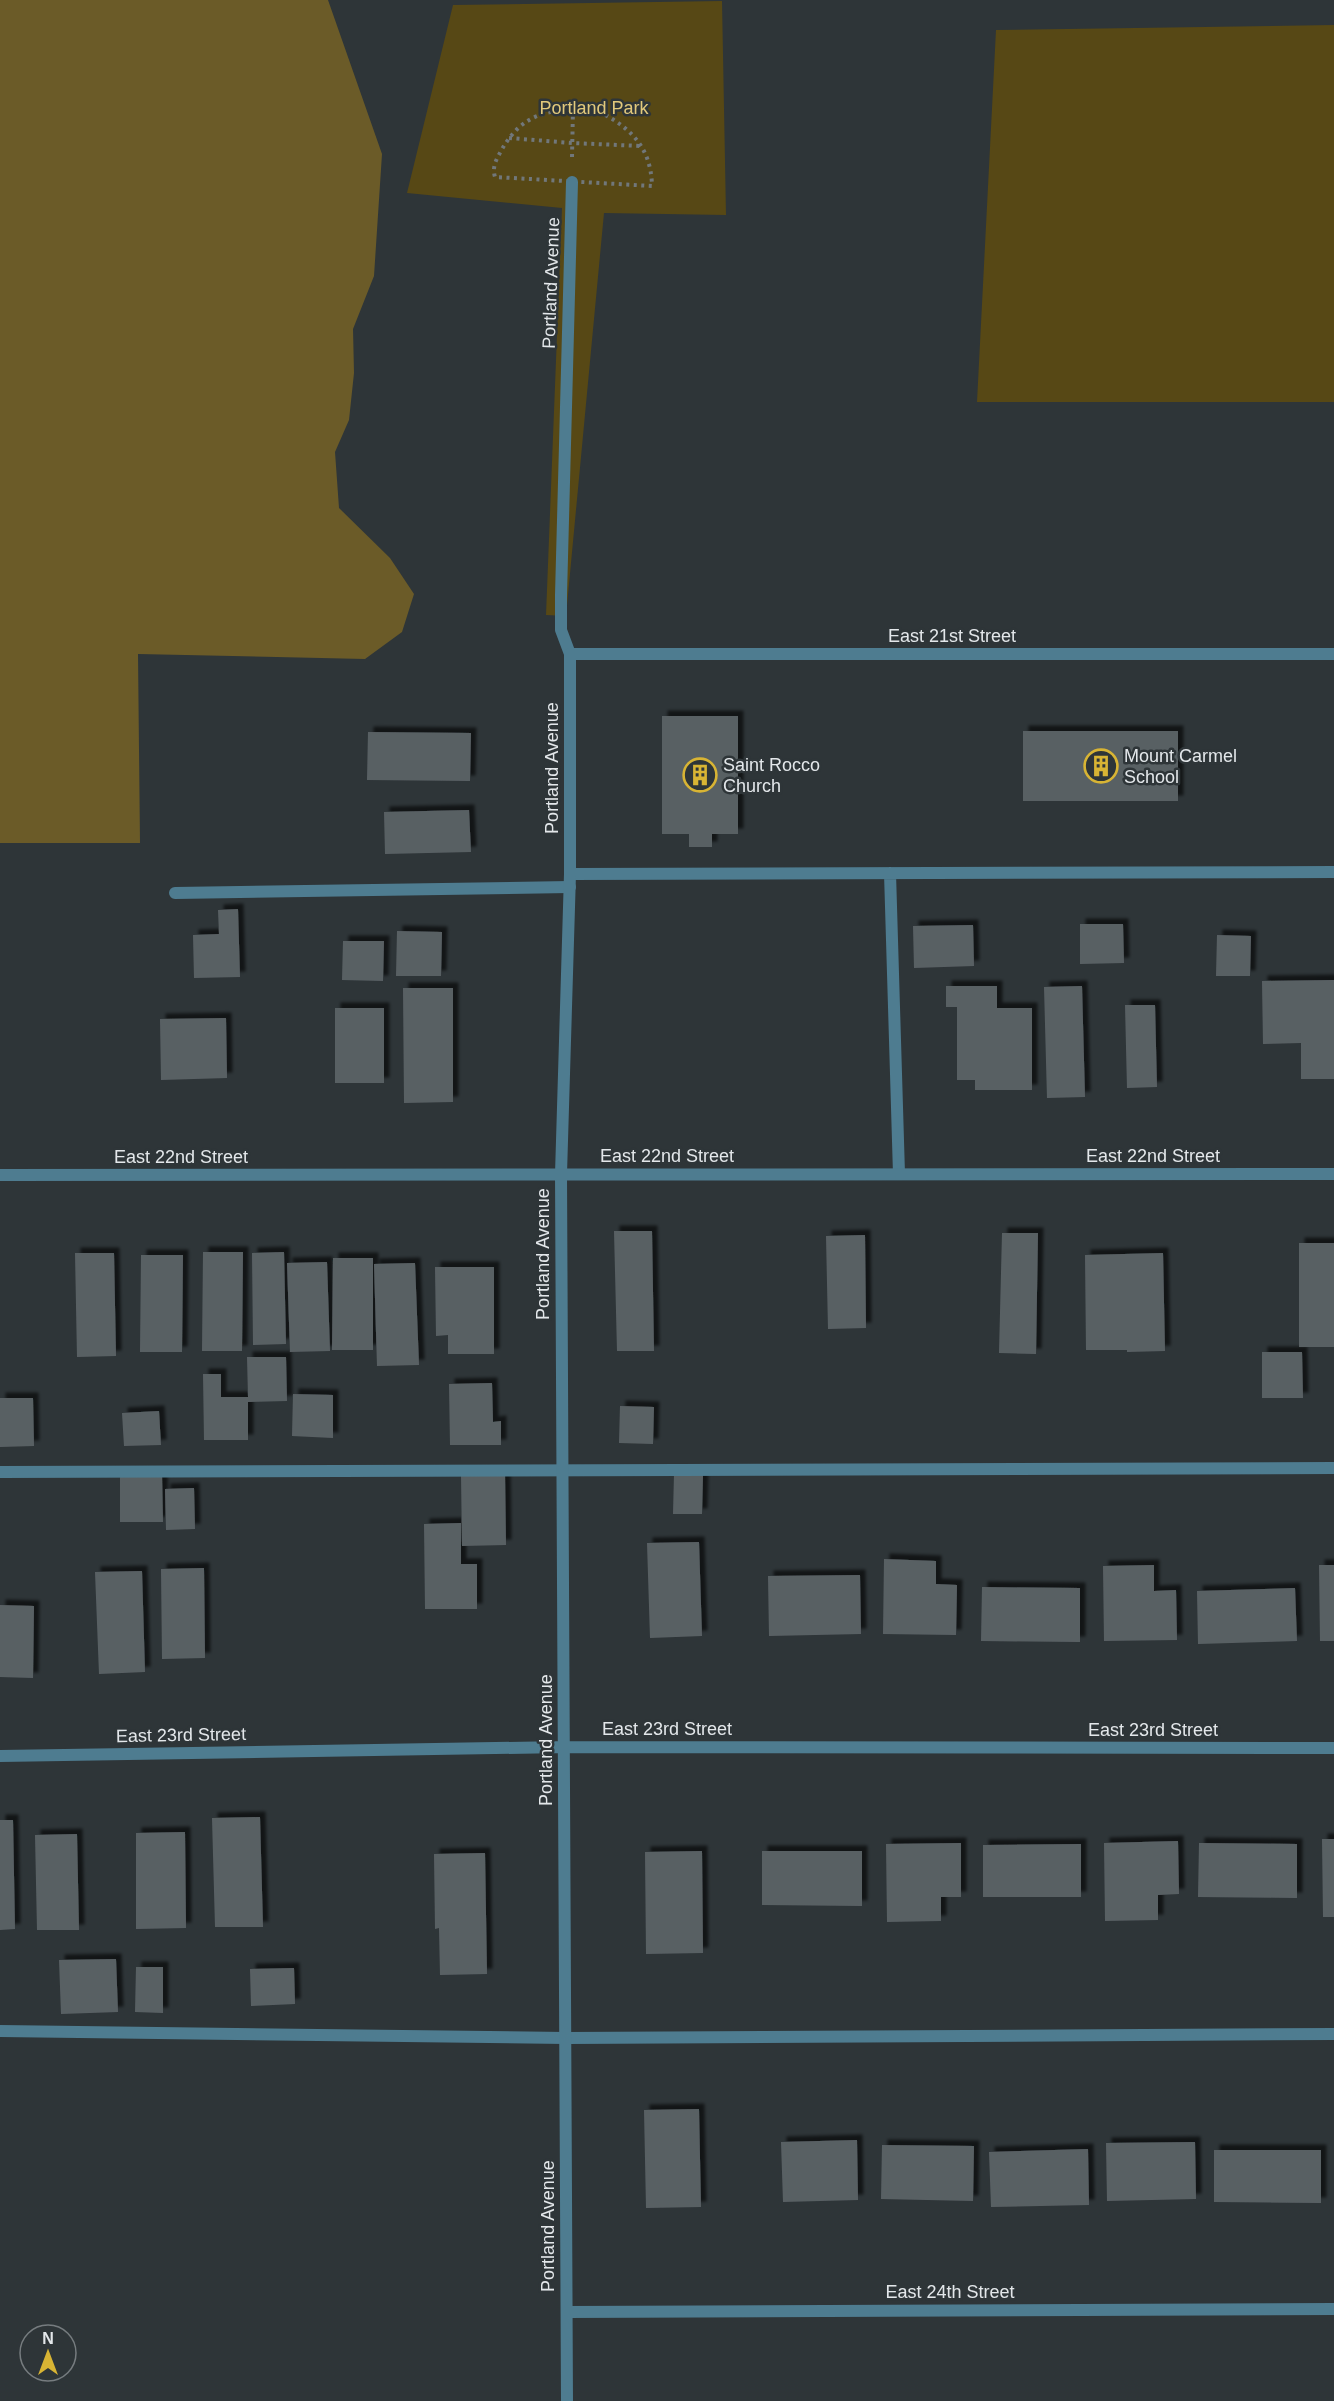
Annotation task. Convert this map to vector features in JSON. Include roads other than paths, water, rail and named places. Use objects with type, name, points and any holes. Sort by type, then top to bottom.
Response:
[{"type":"street","name":"Portland Avenue","points":[[567,2401],[561,1174],[570,887],[570,654],[561,630],[561,595],[572,177]]},
{"type":"street","name":"East 21st Street","points":[[570,654],[1334,654]]},
{"type":"street","points":[[570,874],[1334,872]]},
{"type":"street","points":[[890,873],[898,1174]]},
{"type":"street","points":[[175,893],[570,887]]},
{"type":"street","name":"East 22nd Street","points":[[0,1175],[1334,1174]]},
{"type":"street","points":[[0,1472],[1334,1468]]},
{"type":"street","name":"East 23rd Street","points":[[0,1756],[564,1747],[1334,1748]]},
{"type":"street","points":[[0,2031],[566,2038],[1334,2034]]},
{"type":"street","name":"East 24th Street","points":[[567,2312],[1334,2308]]},
{"type":"place","name":"Mount Carmel School","points":[[1101,766]]},
{"type":"place","name":"Saint Rocco Church","points":[[700,775]]},
{"type":"park label","name":"Portland Park","points":[[594,108]]}]
